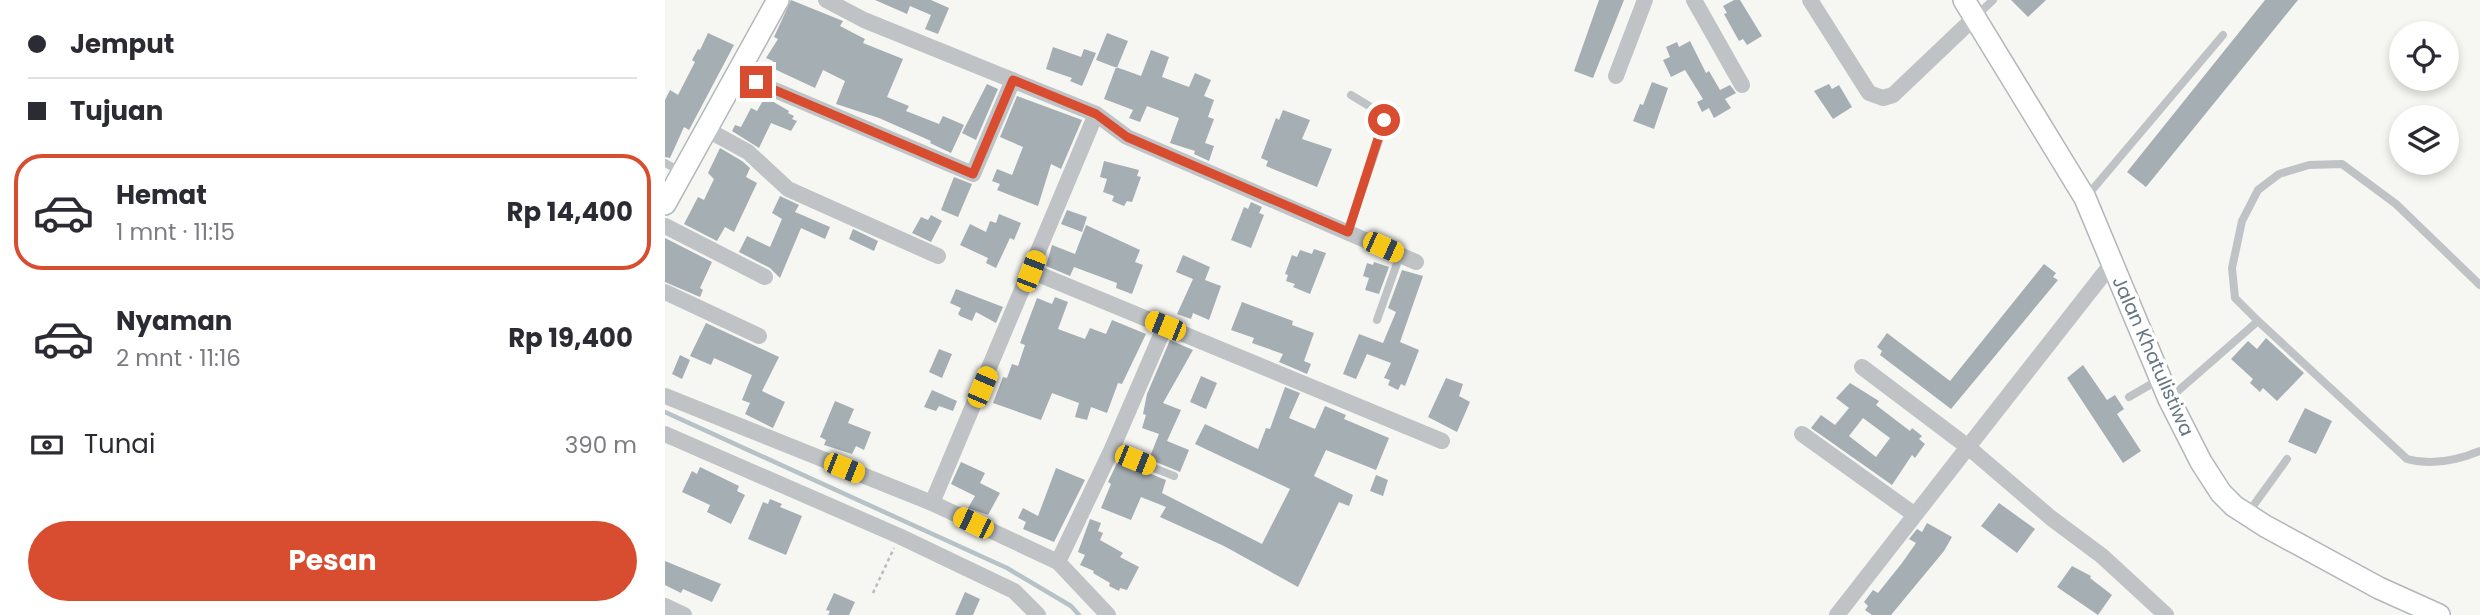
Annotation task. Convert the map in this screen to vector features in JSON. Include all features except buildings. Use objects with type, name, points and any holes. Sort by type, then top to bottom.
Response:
[{"type":"street","points":[[665,204],[673,168],[706,129],[778,0]]},
{"type":"street","points":[[826,0],[864,20],[1096,114],[1127,137],[1416,262]]},
{"type":"street","points":[[1616,76],[1645,0]]},
{"type":"street","points":[[1694,0],[1742,85]]},
{"type":"street","points":[[1810,0],[1868,93],[1883,98],[1893,95],[1969,8]]},
{"type":"street","name":"Jalan Khatulistiwa","points":[[1969,8],[2085,198],[2169,399],[2221,493],[2246,515],[2379,589],[2439,615]]},
{"type":"street","points":[[737,74],[973,174],[1013,80]]},
{"type":"street","points":[[932,503],[1096,114]]},
{"type":"street","points":[[706,129],[748,152],[787,189],[938,256]]},
{"type":"street","points":[[665,226],[765,277]]},
{"type":"street","points":[[1837,615],[2113,262]]},
{"type":"street","points":[[1031,271],[1442,440]]},
{"type":"street","points":[[665,292],[759,336]]},
{"type":"street","points":[[1058,562],[1111,451],[1165,326]]},
{"type":"street","points":[[1862,367],[1968,447],[2051,518],[2102,556],[2161,614]]},
{"type":"street","points":[[665,396],[932,503],[1058,562],[1108,615]]},
{"type":"street","points":[[665,434],[899,536],[1014,591],[1038,615]]},
{"type":"street","points":[[1802,434],[1915,515]]},
{"type":"street","points":[[665,606],[684,615]]},
{"type":"lane","points":[[1969,8],[1993,0]]},
{"type":"lane","points":[[2085,198],[2223,35]]},
{"type":"lane","points":[[1348,232],[1384,126],[1379,112],[1351,95]]},
{"type":"lane","points":[[2480,285],[2396,204],[2342,164],[2309,165],[2279,174],[2258,190],[2242,221],[2232,268],[2235,298],[2406,459],[2425,464],[2465,458],[2480,451]]},
{"type":"lane","points":[[1377,320],[1400,255]]},
{"type":"lane","points":[[2169,399],[2258,321]]},
{"type":"lane","points":[[2129,397],[2161,378]]},
{"type":"lane","points":[[1111,451],[1174,476]]},
{"type":"lane","points":[[2246,515],[2287,459]]},
{"type":"path","points":[[873,593],[899,536]]},
{"type":"waterway","points":[[665,412],[1007,568],[1071,606],[1079,615]]},
{"type":"route","points":[[756,82],[973,174],[1013,80],[1096,114],[1127,137],[1348,232],[1384,120]]}]
